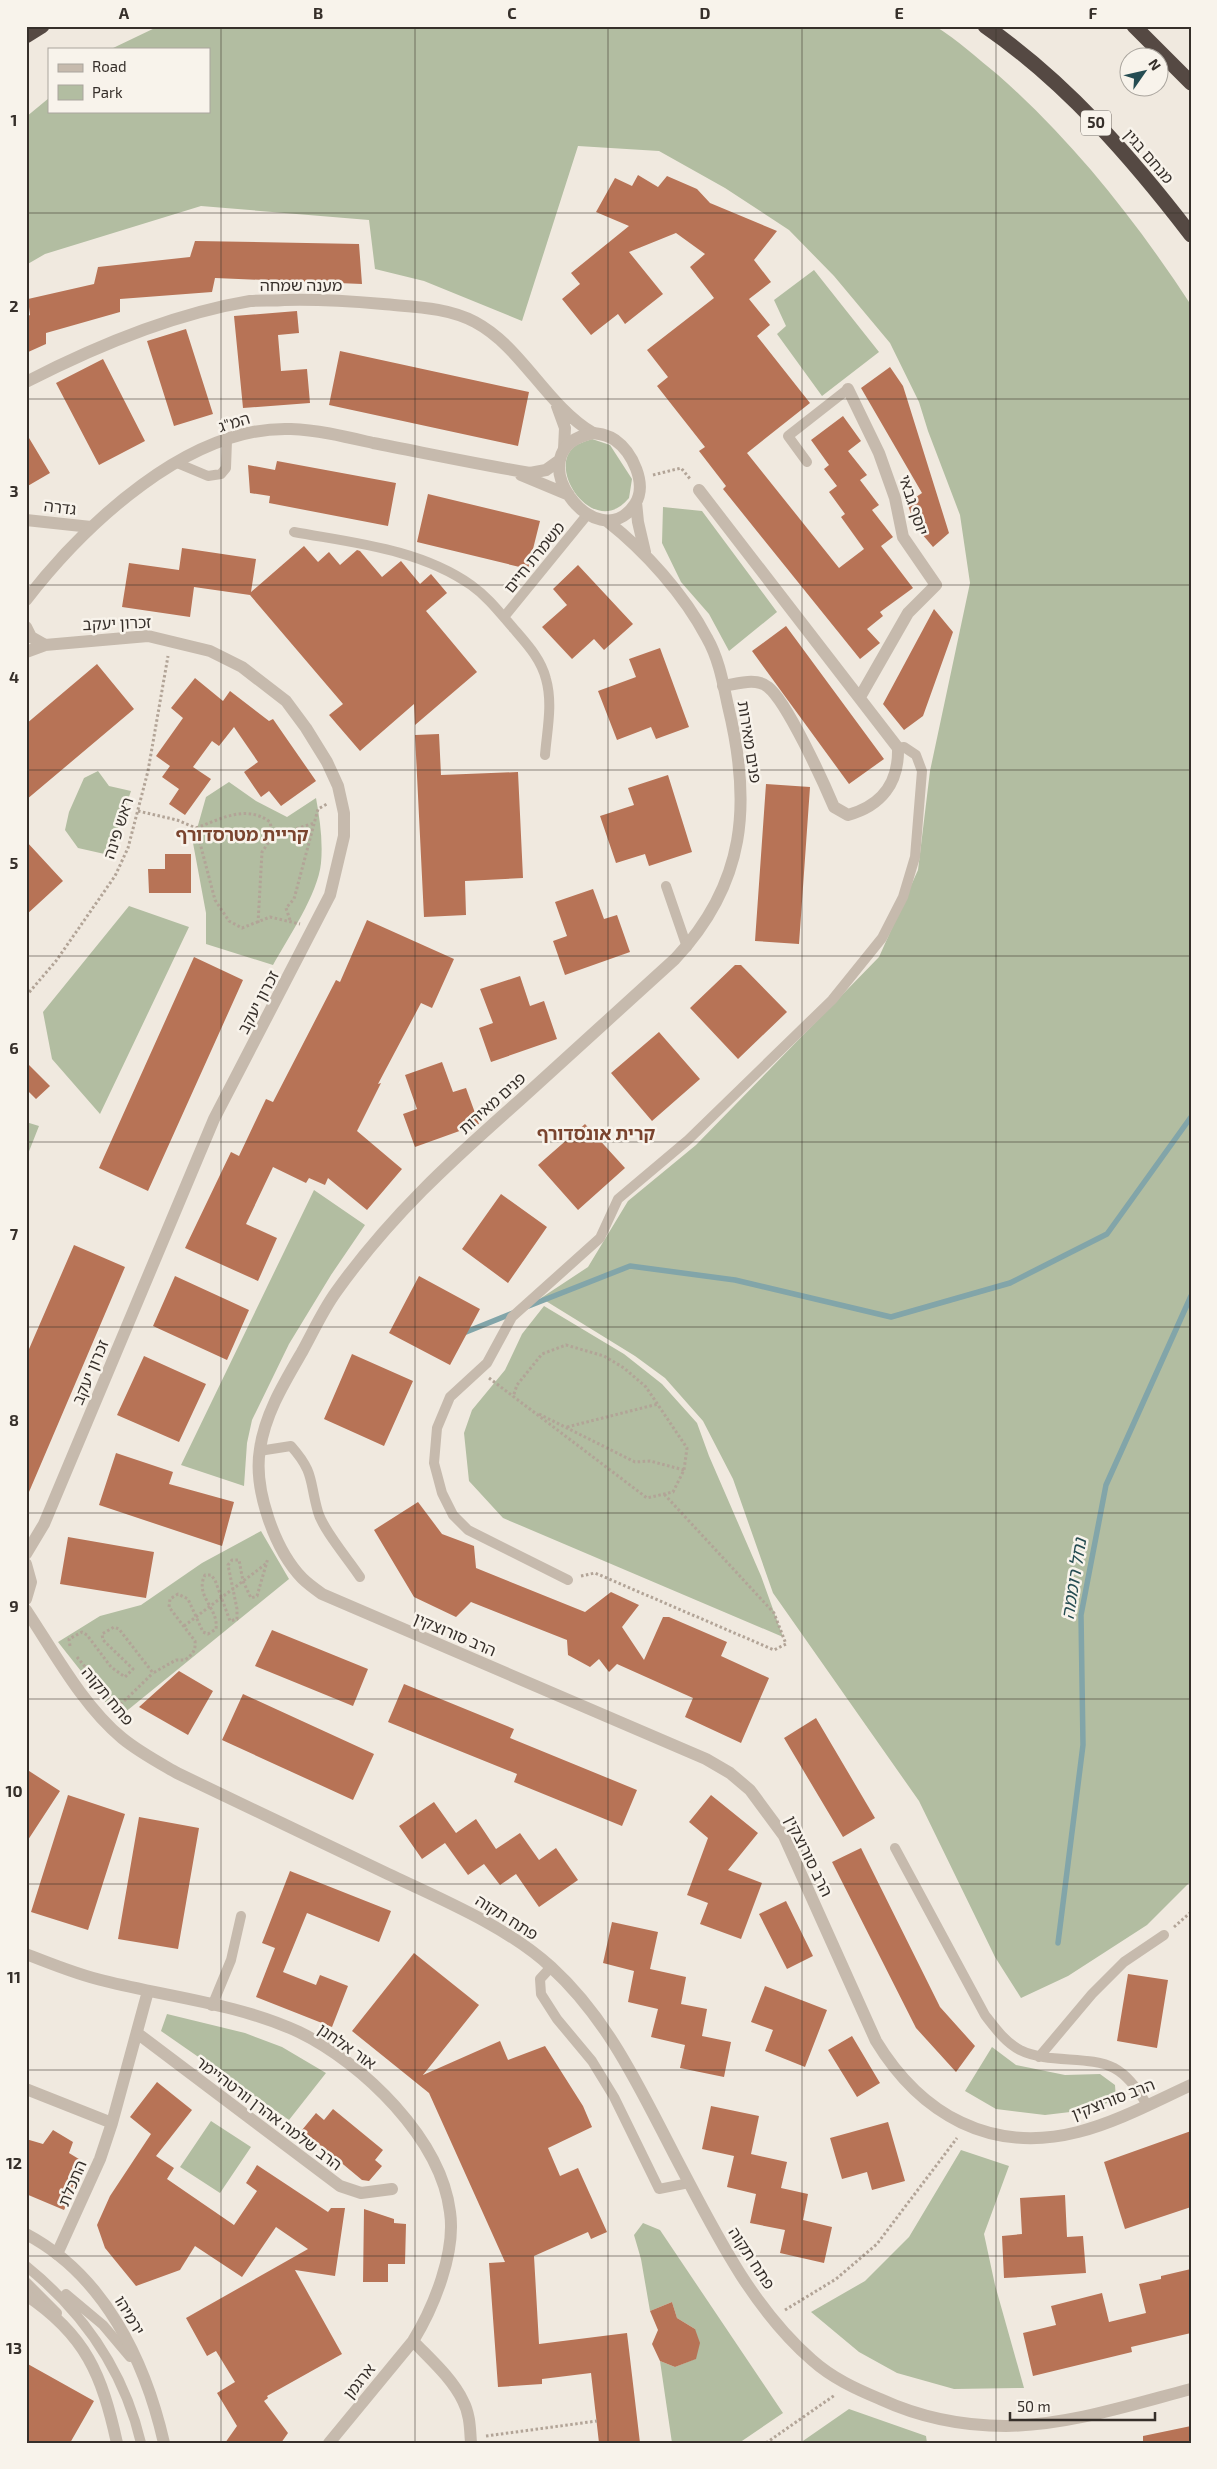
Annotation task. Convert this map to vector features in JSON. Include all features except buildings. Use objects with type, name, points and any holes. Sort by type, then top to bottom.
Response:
[{"type":"highway","points":[[26,36],[42,26]]},
{"type":"highway","name":"מנחם בגין","points":[[985,26],[1035,64],[1095,122],[1149,181],[1191,235]]},
{"type":"highway","points":[[1134,26],[1191,83]]},
{"type":"street","name":"מענה שמחה","points":[[26,382],[62,364],[181,317],[252,301],[331,299],[429,308],[454,314],[474,322],[489,331],[504,345],[571,418],[593,433]]},
{"type":"street","name":"יוסף גבאי","points":[[848,389],[879,453],[895,498],[903,536],[936,585],[908,614],[860,697]]},
{"type":"street","name":"מענה שמחה","points":[[556,402],[565,428],[562,455]]},
{"type":"street","name":"המ\"ג","points":[[26,600],[46,575],[91,527],[141,484],[177,463],[227,440],[263,430],[291,429],[329,434],[530,473],[552,467],[562,455]]},
{"type":"street","points":[[593,433],[605,435],[616,441],[635,467],[640,478],[640,491],[636,502],[629,512],[619,518],[607,521],[587,515],[569,495],[560,479],[562,455],[570,442],[581,436],[593,433]]},
{"type":"street","name":"המ\"ג","points":[[507,469],[569,495]]},
{"type":"street","points":[[699,490],[898,748]]},
{"type":"street","name":"פנים מאירות","points":[[636,502],[641,540],[647,556]]},
{"type":"street","name":"גדרה","points":[[26,520],[91,527]]},
{"type":"street","name":"פנים מאירות","points":[[283,1550],[264,1505],[259,1474],[259,1451],[265,1426],[278,1394],[335,1294],[370,1246],[431,1180],[696,936],[712,912],[739,842],[742,794],[736,740],[717,660],[707,638],[647,556],[607,521]]},
{"type":"street","points":[[26,627],[31,637],[39,643],[46,645]]},
{"type":"street","name":"זכרון יעקב","points":[[26,652],[46,645],[148,636],[172,640],[210,651],[242,667],[286,701],[327,762],[338,786],[344,813],[342,846],[330,895],[214,1119],[44,1524],[26,1554]]},
{"type":"street","name":"פנים מאירות","points":[[723,686],[755,681],[768,687],[785,710],[834,807],[848,816],[861,812],[891,786],[898,765],[898,748]]},
{"type":"street","name":"הרב סורוצקין","points":[[283,1550],[302,1578],[322,1594],[341,1604],[706,1759],[730,1774],[750,1790],[784,1836],[876,2040],[889,2062],[907,2084],[931,2105],[966,2126],[1001,2136],[1038,2139],[1085,2130],[1191,2085]]},
{"type":"street","points":[[26,1564],[31,1582],[26,1599]]},
{"type":"street","name":"פתח תקוה","points":[[26,1610],[72,1680],[106,1722],[121,1738],[148,1757],[177,1773],[462,1909],[525,1947],[551,1966],[605,2028],[628,2066],[731,2260],[772,2318],[814,2362],[849,2386],[901,2409],[944,2420],[1008,2426],[1099,2414],[1191,2389]]},
{"type":"street","name":"אור אלחנן","points":[[26,1954],[103,1981],[245,2013],[298,2032],[329,2049],[361,2073],[392,2102],[421,2142],[446,2189],[451,2214],[445,2268],[434,2300],[413,2341]]},
{"type":"street","name":"התכלת","points":[[57,2254],[83,2200],[112,2123],[148,1991]]},
{"type":"street","name":"הרב שלמה אהרן וורטהיימר","points":[[137,2033],[340,2186],[361,2193],[392,2189]]},
{"type":"street","points":[[26,2089],[112,2123]]},
{"type":"street","name":"ירמיהו","points":[[26,2234],[57,2254],[85,2278],[102,2299],[122,2330],[141,2372],[164,2443]]},
{"type":"street","points":[[26,2295],[63,2324],[92,2362],[100,2381],[117,2443]]},
{"type":"street","points":[[413,2341],[451,2383],[463,2401],[470,2422],[471,2441]]},
{"type":"street","name":"ארגמן","points":[[330,2443],[413,2341]]},
{"type":"lane","points":[[807,462],[788,436],[848,389]]},
{"type":"lane","points":[[177,463],[208,476],[221,474],[226,468],[227,440]]},
{"type":"lane","name":"משמרת חיים","points":[[504,617],[587,515]]},
{"type":"lane","points":[[294,532],[388,548],[442,567],[471,585],[487,598],[535,654],[546,678],[550,702],[545,755]]},
{"type":"lane","points":[[568,1580],[468,1530],[453,1515],[442,1492],[434,1463],[437,1428],[450,1397],[487,1363],[512,1317],[600,1238],[618,1199],[688,1140],[832,1000],[882,938],[903,897],[916,848],[922,771],[916,755],[904,747],[898,748]]},
{"type":"lane","points":[[666,886],[687,946]]},
{"type":"lane","points":[[259,1451],[291,1446],[305,1461],[313,1484],[318,1512],[360,1577]]},
{"type":"lane","points":[[895,1848],[985,2015],[1004,2038],[1020,2050],[1039,2057],[1113,2067],[1127,2077],[1147,2105]]},
{"type":"lane","points":[[212,2006],[231,1960],[241,1916]]},
{"type":"lane","points":[[1039,2057],[1092,1994],[1124,1962],[1164,1935]]},
{"type":"lane","points":[[551,1966],[540,1978],[542,1994],[557,2019],[592,2061],[614,2097],[659,2189],[690,2183]]},
{"type":"lane","points":[[26,2266],[65,2293],[96,2319],[122,2345],[141,2372]]},
{"type":"lane","points":[[26,2266],[69,2304],[97,2341],[122,2385],[141,2443]]},
{"type":"lane","points":[[26,2282],[61,2317],[78,2342]]},
{"type":"lane","points":[[160,2426],[160,2443]]},
{"type":"path","points":[[640,478],[680,468],[699,490]]},
{"type":"path","name":"ראש פינה","points":[[26,996],[56,961],[115,876],[128,848],[148,771],[172,640]]},
{"type":"path","points":[[290,920],[286,908],[294,899],[318,809],[340,796]]},
{"type":"path","points":[[138,811],[177,820],[196,828],[241,813],[260,814],[270,822],[272,836],[262,852],[258,923]]},
{"type":"path","points":[[272,836],[314,823]]},
{"type":"path","points":[[196,828],[214,900],[228,921],[242,928],[270,917],[290,920],[314,928]]},
{"type":"path","points":[[479,1370],[647,1498],[672,1492],[684,1470],[687,1448],[658,1404],[646,1387],[624,1368],[604,1356],[566,1344],[542,1354],[517,1385],[514,1396]]},
{"type":"path","points":[[566,1428],[658,1404]]},
{"type":"path","points":[[531,1410],[635,1462],[650,1461],[684,1470]]},
{"type":"path","points":[[568,1580],[595,1572],[774,1650],[786,1644],[774,1613],[663,1494]]},
{"type":"path","points":[[106,1722],[118,1707],[153,1673],[165,1664],[176,1660],[185,1660],[192,1655],[196,1647],[195,1641],[169,1607],[170,1599],[178,1594],[188,1598],[198,1616],[203,1632],[208,1634],[216,1629],[217,1621],[202,1595],[200,1584],[204,1575],[211,1575],[215,1580],[220,1599],[230,1621],[236,1619],[234,1588],[228,1565],[232,1560],[239,1560],[243,1581],[251,1598],[257,1596],[268,1562],[267,1543],[273,1530]]},
{"type":"path","points":[[184,1626],[283,1550]]},
{"type":"path","points":[[118,1707],[79,1659],[68,1643],[68,1639],[82,1632],[87,1635],[111,1667],[125,1677],[133,1669],[103,1640],[102,1634],[114,1628],[120,1629],[153,1673]]},
{"type":"path","points":[[1164,1935],[1191,1912]]},
{"type":"path","points":[[772,2318],[836,2279],[877,2244],[966,2126]]},
{"type":"path","points":[[766,2443],[849,2386]]},
{"type":"path","points":[[471,2441],[597,2421]]},
{"type":"green space","points":[[159,26],[935,26],[960,43],[1026,100],[1078,155],[1126,213],[1191,305],[1191,1881],[1147,1925],[1068,1976],[1021,1998],[995,1957],[919,1801],[773,1593],[733,1479],[703,1421],[665,1378],[635,1356],[541,1298],[588,1267],[628,1201],[696,1145],[879,957],[918,870],[930,771],[970,583],[960,515],[919,402],[890,343],[834,276],[789,230],[725,188],[659,151],[578,146],[522,321],[424,281],[375,269],[369,220],[201,206],[45,254],[26,265],[26,117],[48,99],[48,112],[210,112],[210,48],[113,48]]},
{"type":"green space","points":[[814,270],[879,352],[822,396],[777,334],[786,326],[774,300]]},
{"type":"green space","points":[[592,439],[610,445],[632,479],[629,498],[616,509],[602,511],[589,506],[578,497],[570,484],[566,471],[567,458],[574,447]]},
{"type":"green space","points":[[663,507],[702,511],[777,612],[729,651],[709,614],[681,582],[662,543]]},
{"type":"green space","points":[[98,771],[109,786],[131,791],[109,855],[78,848],[65,830],[69,812],[84,778]]},
{"type":"green space","points":[[229,782],[256,801],[287,817],[316,798],[322,855],[319,875],[302,916],[273,965],[206,944],[206,913],[193,843],[206,797]]},
{"type":"green space","points":[[129,906],[189,927],[100,1114],[52,1059],[43,1012]]},
{"type":"green space","points":[[26,1122],[39,1126],[26,1159]]},
{"type":"green space","points":[[314,1190],[365,1225],[331,1275],[289,1344],[252,1420],[247,1443],[244,1486],[181,1465]]},
{"type":"green space","points":[[544,1306],[624,1354],[662,1384],[697,1423],[709,1456],[761,1576],[783,1637],[503,1518],[469,1481],[464,1433],[472,1410],[505,1370],[522,1334]]},
{"type":"green space","points":[[261,1531],[289,1579],[118,1718],[58,1642],[100,1616],[141,1605],[202,1563]]},
{"type":"green space","points":[[167,2014],[245,2033],[282,2047],[326,2073],[289,2120],[161,2031]]},
{"type":"green space","points":[[992,2047],[1016,2065],[1065,2075],[1100,2074],[1115,2085],[1116,2100],[1087,2110],[1045,2115],[996,2109],[965,2091]]},
{"type":"green space","points":[[211,2121],[251,2147],[220,2193],[180,2167]]},
{"type":"green space","points":[[961,2150],[1009,2166],[984,2234],[995,2285],[1024,2388],[954,2389],[897,2373],[859,2352],[811,2312],[865,2281],[909,2237]]},
{"type":"green space","points":[[643,2223],[660,2230],[783,2413],[739,2443],[672,2443],[660,2361],[675,2367],[695,2359],[695,2329],[677,2318],[672,2302],[650,2311],[641,2259],[634,2235]]},
{"type":"green space","points":[[849,2409],[926,2436],[927,2443],[800,2443]]},
{"type":"waterway","points":[[526,1307],[630,1266],[735,1280],[891,1317],[1010,1283],[1107,1234],[1191,1117]]},
{"type":"waterway","name":"נחל רוממה","points":[[1058,1943],[1083,1745],[1081,1615],[1106,1485],[1191,1296]]},
{"type":"waterway","points":[[461,1334],[513,1313]]},
{"type":"district","name":"קריית מטרסדורף","points":[[242,835]]},
{"type":"district","name":"קרית אונסדורף","points":[[596,1134]]}]
